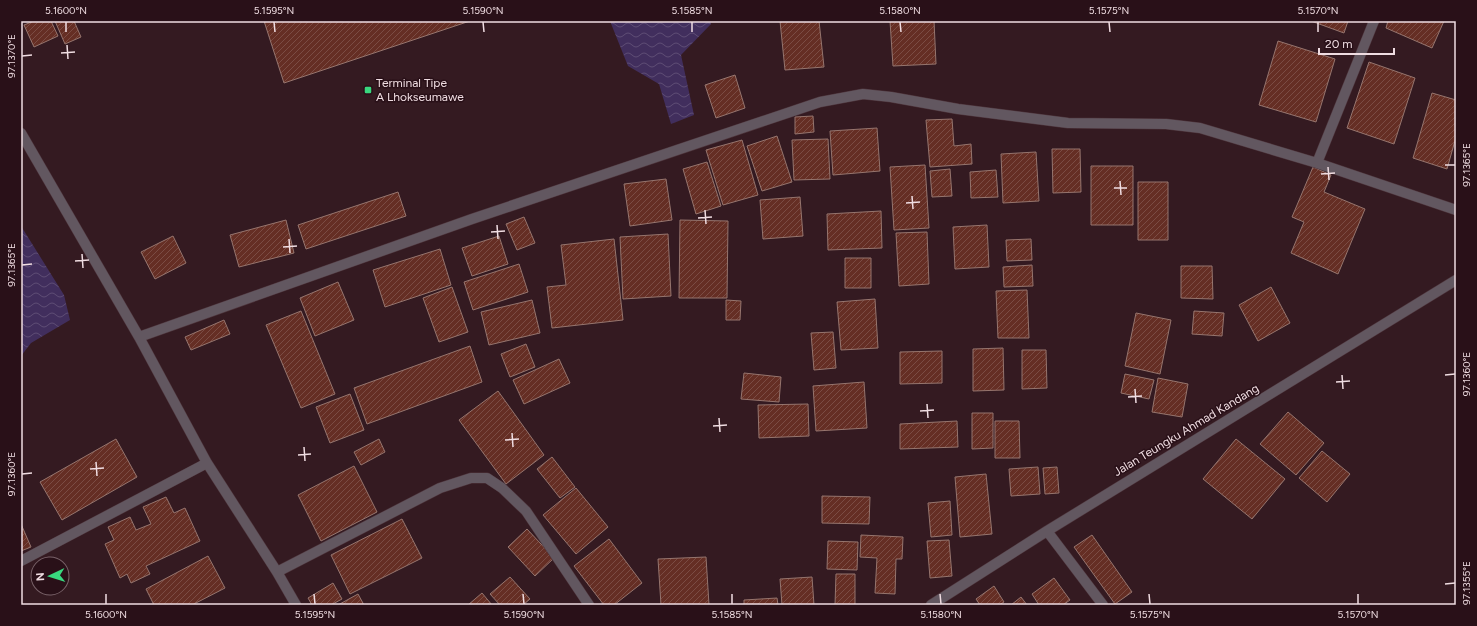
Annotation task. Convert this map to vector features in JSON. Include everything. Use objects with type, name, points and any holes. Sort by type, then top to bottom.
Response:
[{"type":"street","points":[[1317,163],[1374,21]]},
{"type":"street","points":[[139,337],[487,214],[820,102],[863,94],[891,97],[958,109],[1068,123],[1166,124],[1200,128],[1317,163],[1456,210]]},
{"type":"street","points":[[21,133],[139,337],[207,463],[277,572],[296,605]]},
{"type":"street","name":"Jalan Teungku Ahmad Kandang","points":[[931,605],[1047,531],[1456,280]]},
{"type":"street","points":[[21,561],[207,463]]},
{"type":"street","points":[[277,572],[440,488],[471,478],[487,478],[502,488],[526,511],[589,605]]},
{"type":"street","points":[[1047,531],[1103,605]]},
{"type":"water","points":[[610,21],[710,21],[711,24],[681,55],[694,115],[671,124],[659,84],[628,66]]},
{"type":"water","points":[[21,226],[64,295],[70,320],[31,343],[21,356]]},
{"type":"building","points":[[34,21],[51,21],[58,36],[34,47],[24,25]]},
{"type":"building","points":[[55,21],[74,21],[81,37],[65,44]]},
{"type":"building","points":[[264,21],[470,21],[284,83]]},
{"type":"building","points":[[780,21],[819,21],[824,67],[785,70]]},
{"type":"building","points":[[890,21],[934,21],[936,64],[893,66]]},
{"type":"building","points":[[1311,21],[1348,21],[1344,33]]},
{"type":"building","points":[[1388,21],[1444,21],[1432,48],[1386,28]]},
{"type":"building","points":[[1278,41],[1335,59],[1316,122],[1259,105]]},
{"type":"building","points":[[1369,62],[1415,78],[1394,144],[1347,128]]},
{"type":"building","points":[[735,75],[745,108],[716,118],[705,85]]},
{"type":"building","points":[[1432,93],[1456,100],[1456,137],[1447,169],[1413,158]]},
{"type":"building","points":[[813,116],[814,132],[795,134],[795,117]]},
{"type":"building","points":[[952,119],[954,146],[971,144],[972,164],[930,167],[926,120]]},
{"type":"building","points":[[877,128],[880,171],[833,175],[830,131]]},
{"type":"building","points":[[777,136],[792,182],[762,191],[747,146]]},
{"type":"building","points":[[828,139],[830,179],[794,180],[792,140]]},
{"type":"building","points":[[742,140],[758,195],[723,205],[706,150]]},
{"type":"building","points":[[1052,149],[1080,149],[1081,192],[1053,193]]},
{"type":"building","points":[[1036,152],[1039,201],[1003,203],[1001,154]]},
{"type":"building","points":[[707,162],[721,206],[696,214],[683,169]]},
{"type":"building","points":[[925,165],[929,228],[894,230],[890,167]]},
{"type":"building","points":[[1091,166],[1133,166],[1133,225],[1091,225]]},
{"type":"building","points":[[1313,167],[1331,175],[1324,192],[1365,209],[1338,274],[1291,253],[1304,222],[1292,217]]},
{"type":"building","points":[[950,169],[952,196],[932,197],[930,171]]},
{"type":"building","points":[[996,170],[998,197],[971,198],[970,172]]},
{"type":"building","points":[[666,179],[672,220],[630,226],[624,184]]},
{"type":"building","points":[[1138,182],[1168,182],[1168,240],[1138,240]]},
{"type":"building","points":[[398,192],[406,216],[306,249],[298,225]]},
{"type":"building","points":[[800,197],[803,236],[763,239],[760,200]]},
{"type":"building","points":[[881,211],[882,248],[828,250],[827,214]]},
{"type":"building","points":[[524,217],[535,243],[517,250],[506,224]]},
{"type":"building","points":[[286,220],[294,253],[239,267],[230,235]]},
{"type":"building","points":[[680,220],[728,221],[727,298],[679,298]]},
{"type":"building","points":[[987,225],[989,267],[955,269],[953,227]]},
{"type":"building","points":[[927,232],[929,284],[899,286],[896,233]]},
{"type":"building","points":[[668,234],[671,296],[623,299],[620,237]]},
{"type":"building","points":[[173,236],[186,263],[155,279],[141,252]]},
{"type":"building","points":[[499,236],[508,264],[472,276],[462,248]]},
{"type":"building","points":[[614,239],[623,320],[552,328],[547,287],[566,285],[561,245]]},
{"type":"building","points":[[1031,239],[1032,260],[1007,261],[1006,240]]},
{"type":"building","points":[[440,249],[451,285],[385,307],[373,270]]},
{"type":"building","points":[[845,258],[871,258],[871,288],[845,288]]},
{"type":"building","points":[[519,264],[528,292],[473,310],[464,282]]},
{"type":"building","points":[[1032,265],[1033,286],[1004,287],[1003,267]]},
{"type":"building","points":[[1181,266],[1212,266],[1213,299],[1181,298]]},
{"type":"building","points":[[338,282],[354,320],[315,336],[300,298]]},
{"type":"building","points":[[452,287],[468,332],[439,342],[423,298]]},
{"type":"building","points":[[1271,287],[1290,323],[1258,341],[1239,305]]},
{"type":"building","points":[[1027,290],[1029,338],[998,338],[996,291]]},
{"type":"building","points":[[875,299],[878,348],[841,350],[837,302]]},
{"type":"building","points":[[532,300],[540,333],[489,345],[481,312]]},
{"type":"building","points":[[726,300],[741,301],[740,320],[726,320]]},
{"type":"building","points":[[301,311],[335,394],[301,408],[266,325]]},
{"type":"building","points":[[1194,311],[1224,313],[1222,336],[1192,334]]},
{"type":"building","points":[[1136,313],[1171,320],[1160,374],[1125,366]]},
{"type":"building","points":[[224,320],[230,334],[191,350],[185,337]]},
{"type":"building","points":[[833,332],[836,368],[814,370],[811,333]]},
{"type":"building","points":[[526,344],[535,367],[510,377],[501,354]]},
{"type":"building","points":[[470,346],[482,382],[367,424],[354,388]]},
{"type":"building","points":[[1003,348],[1004,390],[973,391],[973,349]]},
{"type":"building","points":[[1022,350],[1046,350],[1047,388],[1022,389]]},
{"type":"building","points":[[942,351],[942,383],[900,384],[900,352]]},
{"type":"building","points":[[559,359],[570,383],[524,404],[513,380]]},
{"type":"building","points":[[744,373],[781,377],[779,402],[741,399]]},
{"type":"building","points":[[1125,374],[1154,380],[1149,399],[1121,393]]},
{"type":"building","points":[[1158,378],[1188,384],[1182,417],[1152,412]]},
{"type":"building","points":[[864,382],[867,428],[816,431],[813,386]]},
{"type":"building","points":[[498,391],[544,455],[506,484],[459,420]]},
{"type":"building","points":[[350,394],[364,430],[330,443],[316,407]]},
{"type":"building","points":[[808,404],[809,436],[759,438],[758,405]]},
{"type":"building","points":[[1288,412],[1324,443],[1296,475],[1260,444]]},
{"type":"building","points":[[972,413],[993,413],[993,448],[972,449]]},
{"type":"building","points":[[957,421],[958,447],[900,449],[900,424]]},
{"type":"building","points":[[995,421],[1019,421],[1020,458],[995,458]]},
{"type":"building","points":[[116,439],[137,477],[62,520],[40,482]]},
{"type":"building","points":[[379,439],[385,452],[361,465],[354,452]]},
{"type":"building","points":[[1236,439],[1285,479],[1252,519],[1203,479]]},
{"type":"building","points":[[1322,451],[1350,474],[1327,502],[1299,478]]},
{"type":"building","points":[[552,457],[575,487],[560,498],[537,469]]},
{"type":"building","points":[[354,466],[377,512],[321,541],[298,495]]},
{"type":"building","points":[[1038,467],[1040,494],[1011,496],[1009,469]]},
{"type":"building","points":[[1057,467],[1059,493],[1045,494],[1043,468]]},
{"type":"building","points":[[986,474],[992,534],[960,537],[955,477]]},
{"type":"building","points":[[576,488],[608,527],[576,554],[543,515]]},
{"type":"building","points":[[822,496],[870,497],[869,524],[822,523]]},
{"type":"building","points":[[166,497],[174,513],[185,508],[200,541],[146,566],[150,574],[131,583],[127,574],[120,578],[105,544],[114,540],[108,527],[130,517],[136,530],[151,524],[143,507]]},
{"type":"building","points":[[950,501],[952,535],[931,537],[928,503]]},
{"type":"building","points":[[402,519],[422,558],[350,594],[331,555]]},
{"type":"building","points":[[21,524],[31,547],[21,551]]},
{"type":"building","points":[[527,529],[554,558],[535,576],[508,547]]},
{"type":"building","points":[[861,535],[903,537],[902,559],[896,559],[895,594],[875,593],[877,558],[860,557]]},
{"type":"building","points":[[1092,535],[1132,592],[1115,604],[1074,547]]},
{"type":"building","points":[[609,539],[642,583],[614,605],[604,605],[574,566]]},
{"type":"building","points":[[949,540],[952,576],[930,578],[927,541]]},
{"type":"building","points":[[828,541],[858,542],[857,570],[827,569]]},
{"type":"building","points":[[208,556],[225,588],[192,605],[154,605],[146,589]]},
{"type":"building","points":[[706,557],[709,605],[661,605],[658,559]]},
{"type":"building","points":[[836,574],[855,574],[855,605],[835,605]]},
{"type":"building","points":[[510,577],[530,599],[523,605],[500,605],[490,594]]},
{"type":"building","points":[[812,577],[814,605],[782,605],[780,579]]},
{"type":"building","points":[[1054,578],[1070,600],[1063,605],[1039,605],[1032,594]]},
{"type":"building","points":[[333,583],[342,599],[331,605],[312,605],[308,598]]},
{"type":"building","points":[[994,586],[1004,602],[999,605],[980,605],[976,599]]},
{"type":"building","points":[[482,593],[492,605],[468,605]]},
{"type":"building","points":[[358,594],[364,605],[338,605]]},
{"type":"building","points":[[1021,597],[1027,605],[1011,605]]},
{"type":"building","points":[[777,598],[778,605],[744,605],[744,600]]},
{"type":"place","name":"Terminal Tipe A Lhokseumawe","points":[[368,90]]}]
